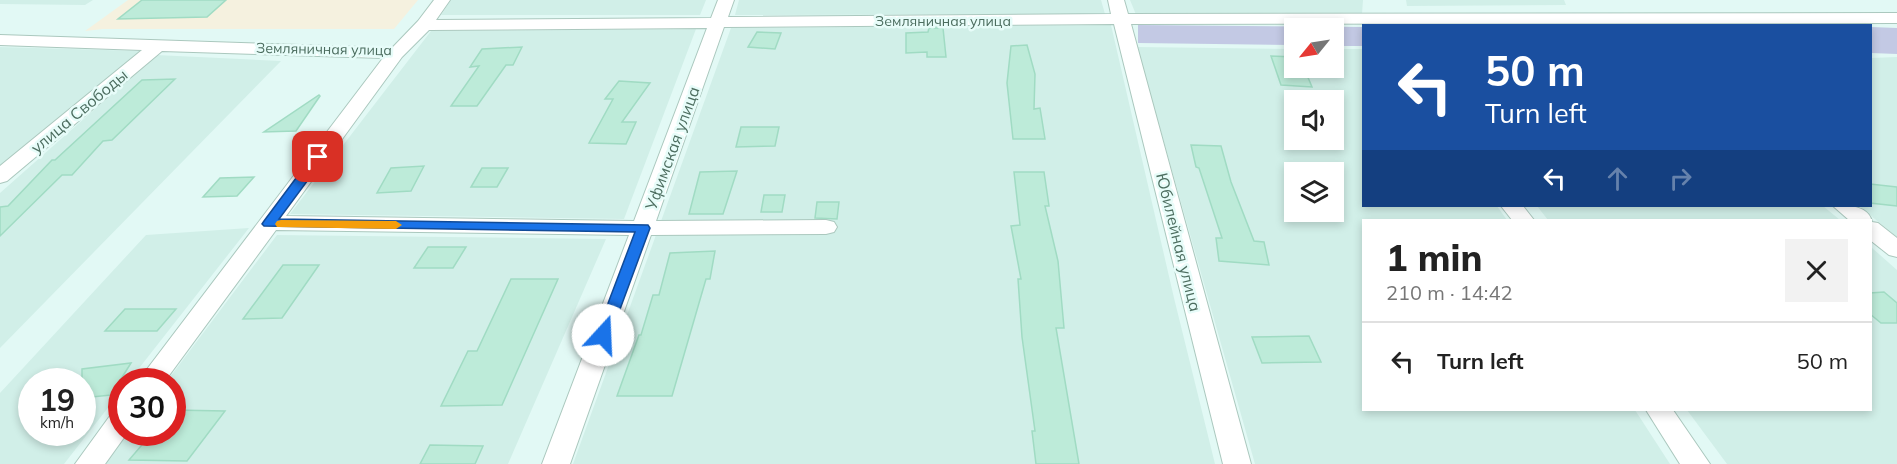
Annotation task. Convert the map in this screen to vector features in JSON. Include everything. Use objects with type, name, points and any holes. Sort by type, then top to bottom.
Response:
[{"type":"street","points":[[424,25],[442,0]]},
{"type":"street","name":"Уфимская улица","points":[[556,464],[726,0]]},
{"type":"street","points":[[1378,0],[1380,22]]},
{"type":"street","name":"Земляничная улица","points":[[0,40],[396,52],[424,25],[718,22],[1119,10],[1380,22],[1622,22],[1897,18]]},
{"type":"street","name":"Юбилейная улица","points":[[1119,10],[1237,464]]},
{"type":"street","name":"улица Свободы","points":[[0,177],[158,45]]},
{"type":"street","points":[[161,368],[396,52]]},
{"type":"street","points":[[1513,207],[1522,219]]},
{"type":"street","points":[[1845,207],[1861,219]]},
{"type":"street","points":[[269,224],[643,228],[826,227]]},
{"type":"street","points":[[1872,230],[1897,250]]},
{"type":"street","points":[[1660,411],[1696,464]]},
{"type":"street","points":[[89,464],[108,439]]},
{"type":"shaded area","points":[[0,0],[93,0],[85,5],[0,4]]},
{"type":"shaded area","points":[[128,0],[418,0],[394,29],[103,29],[85,31]]},
{"type":"shaded area","points":[[451,0],[706,0],[700,15],[441,15]]},
{"type":"shaded area","points":[[739,0],[1101,0],[1105,14],[735,15]]},
{"type":"shaded area","points":[[1130,0],[1363,0],[1362,14],[1137,17]]},
{"type":"shaded area","points":[[1406,0],[1564,0],[1566,5],[1407,6]]},
{"type":"shaded area","points":[[1111,25],[1215,464],[573,464],[731,28]]},
{"type":"shaded area","points":[[1138,25],[1284,26],[1284,45],[1138,43]]},
{"type":"shaded area","points":[[1344,27],[1362,27],[1362,46],[1344,46]]},
{"type":"shaded area","points":[[1872,27],[1897,28],[1897,54],[1872,53]]},
{"type":"shaded area","points":[[696,29],[624,219],[290,214],[431,31]]},
{"type":"shaded area","points":[[0,47],[140,51],[0,167]]},
{"type":"shaded area","points":[[1137,47],[1284,49],[1284,78],[1344,78],[1344,49],[1362,49],[1362,207],[1498,207],[1506,219],[1362,219],[1362,411],[1636,411],[1670,464],[1255,464]]},
{"type":"shaded area","points":[[156,55],[281,61],[0,348],[0,193]]},
{"type":"shaded area","points":[[1897,57],[1897,237],[1860,207],[1872,207],[1872,58]]},
{"type":"shaded area","points":[[1538,207],[1824,207],[1839,219],[1547,219]]},
{"type":"shaded area","points":[[249,228],[139,368],[108,368],[108,408],[96,423],[96,368],[23,368],[146,235]]},
{"type":"shaded area","points":[[277,235],[606,239],[508,464],[105,464],[118,446],[186,446],[186,368],[177,368]]},
{"type":"shaded area","points":[[1872,248],[1897,270],[1897,464],[1727,464],[1688,411],[1872,411]]},
{"type":"shaded area","points":[[18,374],[18,446],[78,446],[64,464],[0,464],[0,393]]},
{"type":"building","points":[[142,0],[226,0],[207,17],[118,19]]},
{"type":"building","points":[[929,28],[943,28],[946,57],[927,57],[927,52],[906,53],[906,33],[928,32]]},
{"type":"building","points":[[757,32],[781,33],[775,49],[748,47]]},
{"type":"building","points":[[1027,45],[1035,74],[1034,109],[1040,108],[1045,139],[1013,139],[1007,83],[1011,46]]},
{"type":"building","points":[[522,47],[513,65],[506,65],[477,106],[451,106],[479,66],[470,67],[482,49]]},
{"type":"building","points":[[1271,56],[1284,57],[1284,78],[1308,78],[1312,87],[1281,85]]},
{"type":"building","points":[[175,79],[112,140],[103,141],[72,175],[62,175],[0,236],[0,207],[8,206],[52,160],[55,160],[142,80]]},
{"type":"building","points":[[619,81],[650,83],[622,122],[636,122],[626,144],[589,143],[613,99],[605,99]]},
{"type":"building","points":[[319,95],[296,131],[264,132]]},
{"type":"building","points":[[741,127],[779,127],[775,146],[736,147]]},
{"type":"building","points":[[1191,145],[1221,146],[1231,182],[1254,241],[1264,242],[1269,265],[1219,261],[1216,238],[1222,238],[1199,168],[1196,167]]},
{"type":"building","points":[[424,166],[411,191],[377,193],[391,168]]},
{"type":"building","points":[[482,168],[508,168],[497,187],[471,187]]},
{"type":"building","points":[[737,171],[723,214],[689,214],[700,172]]},
{"type":"building","points":[[1014,172],[1044,172],[1049,206],[1045,206],[1058,261],[1064,328],[1056,328],[1079,464],[1036,464],[1032,431],[1035,431],[1022,337],[1018,279],[1021,279],[1011,226],[1020,225]]},
{"type":"building","points":[[254,177],[237,196],[203,197],[220,178]]},
{"type":"building","points":[[1872,184],[1897,187],[1897,206],[1872,203]]},
{"type":"building","points":[[764,195],[785,195],[782,212],[761,212]]},
{"type":"building","points":[[817,202],[839,202],[837,219],[815,218]]},
{"type":"building","points":[[428,247],[466,247],[453,268],[414,268]]},
{"type":"building","points":[[715,251],[710,279],[706,279],[672,396],[617,396],[639,335],[641,335],[653,295],[659,295],[670,253]]},
{"type":"building","points":[[283,265],[319,265],[282,318],[243,319]]},
{"type":"building","points":[[511,279],[558,279],[502,405],[441,406],[468,351],[477,351]]},
{"type":"building","points":[[1884,292],[1897,303],[1897,323],[1881,323],[1872,316],[1872,293]]},
{"type":"building","points":[[125,309],[176,309],[157,331],[105,331]]},
{"type":"building","points":[[1309,336],[1321,362],[1262,363],[1252,337]]},
{"type":"building","points":[[131,363],[128,368],[108,368],[108,395],[96,397],[96,368],[90,368]]},
{"type":"building","points":[[186,410],[225,411],[187,461],[129,460],[141,446],[186,446]]},
{"type":"building","points":[[430,445],[483,446],[475,464],[420,464]]},
{"type":"slow traffic","points":[[281,224],[396,225]]},
{"type":"route","points":[[318,157],[269,224],[643,228],[603,335]]}]
